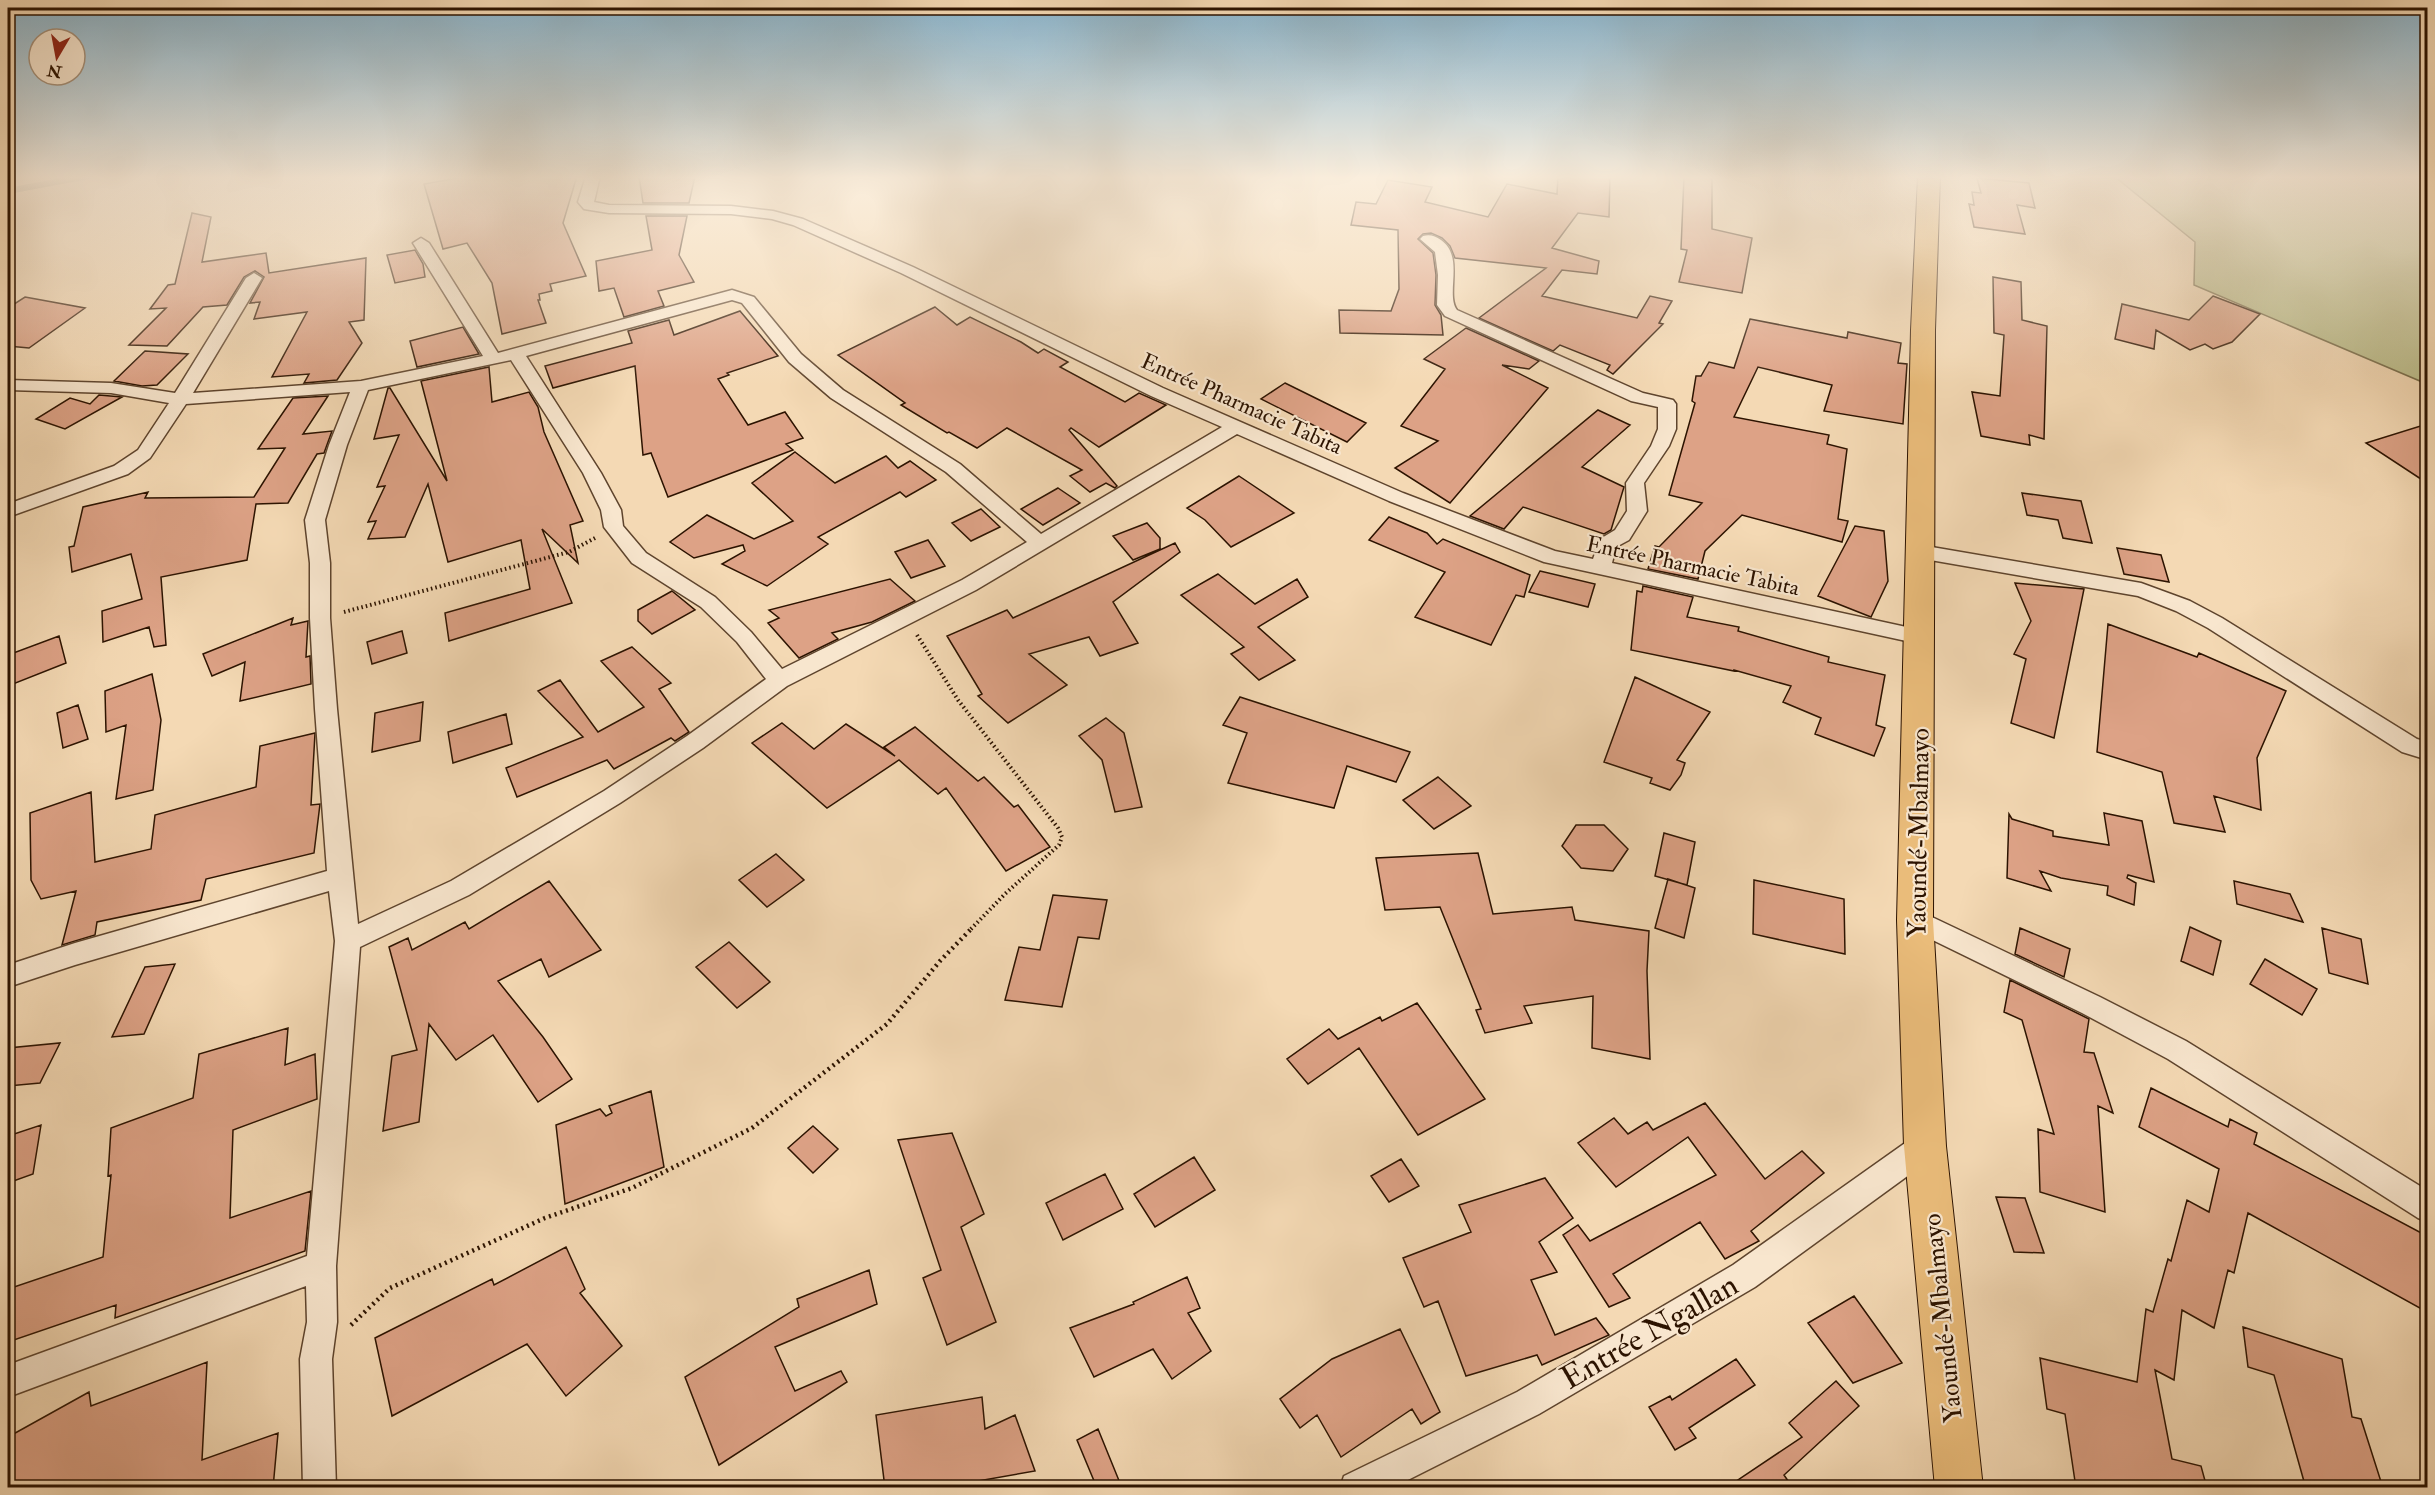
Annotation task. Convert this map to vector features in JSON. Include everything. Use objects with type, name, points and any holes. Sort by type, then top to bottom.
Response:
[{"type":"highway","name":"Yaoundé-Mbalmayo","points":[[1925,246],[1915,920],[1925,1146],[1959,1488]]},
{"type":"street","points":[[423,246],[493,358]]},
{"type":"street","name":"Entrée Pharmacie Tabita","points":[[851,246],[917,275],[1156,392],[1407,501],[1551,557],[1920,637]]},
{"type":"street","points":[[1439,246],[1443,254],[1447,285],[1446,304],[1451,313],[1637,396],[1667,404],[1667,429],[1660,446],[1635,483],[1637,511],[1622,536],[1607,544],[1601,569]]},
{"type":"street","points":[[8,511],[121,470],[144,454],[211,352],[254,278]]},
{"type":"street","points":[[8,385],[111,388],[179,399],[360,386],[516,354],[732,295],[741,296],[748,300],[795,358],[837,394],[953,468],[1041,544]]},
{"type":"street","points":[[516,354],[592,472],[611,510],[614,527],[639,558],[708,602],[744,637],[779,680]]},
{"type":"street","points":[[320,1488],[316,1359],[322,1322],[321,1266],[348,941],[340,878],[320,618],[320,563],[315,520],[338,445],[360,386]]},
{"type":"street","points":[[348,941],[460,888],[695,742],[779,680],[969,585],[1236,427]]},
{"type":"street","points":[[1920,552],[2141,590],[2183,606],[2215,623],[2410,746],[2427,751]]},
{"type":"street","points":[[8,976],[75,954],[340,878]]},
{"type":"street","points":[[1915,920],[2091,1005],[2177,1050],[2427,1208]]},
{"type":"street","name":"Entrée Ngallan","points":[[1356,1488],[1528,1403],[1744,1276],[1925,1146]]},
{"type":"street","points":[[8,1381],[321,1266]]},
{"type":"path","points":[[320,618],[569,552],[614,527]]},
{"type":"path","points":[[316,1359],[390,1288],[546,1218],[632,1188],[752,1128],[887,1024],[940,961],[1005,894],[1059,845],[1062,837],[1058,828],[958,700],[906,617]]},
{"type":"green space","points":[[2195,246],[2427,246],[2427,384],[2194,285]]},
{"type":"building","points":[[184,246],[205,246],[202,262],[266,253],[269,273],[366,258],[364,320],[349,322],[362,343],[337,380],[304,383],[309,374],[272,377],[307,312],[254,319],[260,302],[250,303],[264,277],[255,271],[244,277],[227,305],[203,307],[167,346],[129,345],[166,308],[150,309],[168,285],[175,284]]},
{"type":"building","points":[[469,246],[573,246],[586,276],[550,284],[552,291],[539,294],[540,300],[538,300],[546,323],[502,334],[492,283]]},
{"type":"building","points":[[651,246],[681,246],[679,255],[694,282],[658,291],[664,306],[624,317],[614,288],[599,291],[596,261],[652,250]]},
{"type":"building","points":[[1398,246],[1425,246],[1433,253],[1436,275],[1435,305],[1441,315],[1443,335],[1340,333],[1339,310],[1391,311],[1399,289]]},
{"type":"building","points":[[1450,246],[1554,246],[1552,248],[1599,261],[1597,274],[1562,270],[1542,296],[1637,318],[1650,296],[1672,301],[1659,323],[1663,324],[1613,374],[1607,370],[1610,365],[1560,345],[1553,351],[1479,318],[1546,268],[1455,258]]},
{"type":"building","points":[[1681,246],[1751,246],[1742,293],[1679,282],[1687,250],[1681,249]]},
{"type":"building","points":[[415,250],[423,264],[425,277],[395,283],[387,255]]},
{"type":"building","points":[[1993,277],[2021,282],[2022,320],[2047,326],[2044,439],[2029,435],[2030,445],[1981,436],[1972,392],[2000,396],[2004,335],[1994,333]]},
{"type":"building","points":[[2213,296],[2260,314],[2232,342],[2213,349],[2205,344],[2190,350],[2156,330],[2154,349],[2115,339],[2122,304],[2189,320]]},
{"type":"building","points":[[25,297],[85,308],[29,348],[8,346],[8,308]]},
{"type":"building","points":[[935,307],[957,325],[970,317],[1038,353],[1044,349],[1068,362],[1060,367],[1125,402],[1139,393],[1166,405],[1099,447],[1071,428],[1069,430],[1117,486],[1115,488],[1106,483],[1090,492],[1070,476],[1082,470],[1007,428],[977,448],[901,405],[905,403],[838,355]]},
{"type":"building","points":[[740,311],[778,356],[727,373],[729,375],[718,379],[748,425],[785,412],[803,438],[786,444],[793,450],[668,497],[651,453],[643,455],[635,366],[553,388],[545,366],[632,343],[628,331],[669,320],[674,335]]},
{"type":"building","points":[[1750,319],[1847,338],[1848,332],[1901,343],[1898,363],[1907,364],[1903,424],[1824,411],[1832,385],[1758,367],[1734,417],[1829,435],[1827,444],[1847,449],[1838,519],[1848,521],[1842,542],[1742,515],[1705,551],[1698,579],[1648,569],[1655,546],[1659,547],[1702,503],[1669,495],[1695,403],[1692,401],[1696,376],[1701,376],[1709,362],[1734,368]]},
{"type":"building","points":[[463,327],[479,354],[417,367],[410,341]]},
{"type":"building","points":[[1466,328],[1539,361],[1529,369],[1502,365],[1548,388],[1450,503],[1395,468],[1438,441],[1401,426],[1445,369],[1424,359]]},
{"type":"building","points":[[145,351],[188,354],[157,385],[142,386],[114,381]]},
{"type":"building","points":[[489,367],[492,402],[529,392],[538,407],[544,432],[583,521],[570,525],[578,563],[542,529],[572,603],[449,641],[445,613],[530,589],[521,540],[448,562],[428,484],[405,537],[368,539],[376,521],[368,522],[385,486],[377,487],[399,435],[374,439],[388,388],[390,388],[447,481],[421,381]]},
{"type":"building","points":[[1285,383],[1366,423],[1347,442],[1261,399]]},
{"type":"building","points":[[99,395],[122,397],[65,429],[36,419],[70,398],[90,404]]},
{"type":"building","points":[[328,396],[303,434],[332,431],[324,453],[317,454],[288,503],[256,504],[247,560],[161,577],[166,645],[154,647],[149,627],[103,642],[102,611],[142,599],[131,554],[72,572],[69,547],[74,546],[83,507],[148,492],[145,498],[254,497],[285,448],[258,449],[293,398]]},
{"type":"building","points":[[1598,410],[1630,425],[1582,467],[1624,487],[1611,530],[1604,534],[1523,507],[1504,529],[1470,516]]},
{"type":"building","points":[[2427,424],[2427,483],[2366,443]]},
{"type":"building","points":[[795,452],[835,483],[886,456],[898,468],[910,461],[936,480],[906,497],[900,492],[818,537],[828,544],[767,586],[722,564],[745,551],[743,545],[694,558],[670,542],[707,515],[754,539],[793,521],[752,483]]},
{"type":"building","points":[[1239,476],[1294,513],[1231,547],[1205,520],[1187,508]]},
{"type":"building","points":[[1058,488],[1080,503],[1043,525],[1021,509]]},
{"type":"building","points":[[2022,493],[2081,501],[2092,543],[2063,538],[2058,520],[2027,515]]},
{"type":"building","points":[[981,509],[1000,527],[971,541],[952,523]]},
{"type":"building","points":[[1389,517],[1427,533],[1437,544],[1443,539],[1530,575],[1524,597],[1516,595],[1491,645],[1415,617],[1445,572],[1369,540]]},
{"type":"building","points":[[1147,523],[1160,538],[1160,549],[1133,560],[1113,536]]},
{"type":"building","points":[[1855,526],[1884,531],[1888,581],[1871,617],[1818,596]]},
{"type":"building","points":[[928,540],[945,566],[911,578],[895,552]]},
{"type":"building","points":[[1175,543],[1180,552],[1113,602],[1138,643],[1100,656],[1089,637],[1029,654],[1067,685],[1008,723],[978,696],[982,694],[947,636],[1007,610],[1013,618]]},
{"type":"building","points":[[2117,548],[2161,555],[2169,582],[2124,574]]},
{"type":"building","points":[[1540,571],[1595,584],[1588,607],[1529,592]]},
{"type":"building","points":[[1218,574],[1255,604],[1297,579],[1308,597],[1258,627],[1295,660],[1259,680],[1231,654],[1244,647],[1181,595]]},
{"type":"building","points":[[890,579],[915,601],[872,622],[832,633],[838,639],[799,658],[768,623],[779,618],[769,610]]},
{"type":"building","points":[[2015,583],[2084,589],[2054,738],[2011,723],[2026,659],[2014,654],[2031,621]]},
{"type":"building","points":[[1643,586],[1693,597],[1687,617],[1739,627],[1738,631],[1829,657],[1828,662],[1885,675],[1876,725],[1885,728],[1874,756],[1815,734],[1821,718],[1783,702],[1791,686],[1734,670],[1631,650],[1637,591],[1642,592]]},
{"type":"building","points":[[672,591],[695,610],[652,634],[638,621],[638,610]]},
{"type":"building","points":[[293,618],[291,625],[308,621],[306,657],[310,656],[311,684],[240,701],[245,662],[212,676],[203,654]]},
{"type":"building","points":[[2108,624],[2197,657],[2199,653],[2286,691],[2257,758],[2261,810],[2214,796],[2225,832],[2174,823],[2162,772],[2097,752]]},
{"type":"building","points":[[402,631],[407,653],[372,664],[367,642]]},
{"type":"building","points":[[59,636],[66,663],[8,686],[8,655]]},
{"type":"building","points":[[632,647],[671,683],[659,689],[689,732],[675,741],[671,738],[614,769],[607,760],[517,797],[506,768],[583,737],[538,691],[560,680],[598,732],[644,707],[601,661]]},
{"type":"building","points":[[152,674],[161,720],[153,790],[116,799],[126,725],[106,732],[105,691]]},
{"type":"building","points":[[1635,677],[1710,712],[1677,760],[1685,763],[1681,775],[1670,790],[1650,783],[1652,778],[1604,762]]},
{"type":"building","points":[[1240,697],[1410,752],[1396,782],[1347,766],[1334,808],[1228,783],[1247,733],[1223,725]]},
{"type":"building","points":[[423,702],[420,741],[372,752],[375,713]]},
{"type":"building","points":[[78,705],[88,739],[63,748],[57,713]]},
{"type":"building","points":[[506,714],[512,744],[453,763],[448,732]]},
{"type":"building","points":[[1106,718],[1124,733],[1142,807],[1115,812],[1102,760],[1079,736]]},
{"type":"building","points":[[782,723],[814,749],[846,724],[895,756],[884,747],[915,727],[978,781],[984,777],[1014,807],[1018,805],[1050,847],[1006,871],[946,788],[938,794],[899,760],[827,808],[752,743]]},
{"type":"building","points":[[315,733],[311,805],[320,804],[314,853],[206,879],[201,900],[97,922],[95,935],[62,945],[76,891],[41,899],[31,880],[30,813],[91,792],[95,862],[151,849],[155,815],[256,787],[260,746]]},
{"type":"building","points":[[1438,777],[1471,806],[1434,829],[1403,800]]},
{"type":"building","points":[[2104,813],[2142,821],[2154,882],[2128,875],[2127,878],[2136,883],[2134,905],[2107,895],[2108,886],[2061,878],[2040,871],[2051,891],[2007,878],[2009,814],[2012,819],[2053,831],[2053,836],[2109,845]]},
{"type":"building","points":[[1576,825],[1604,825],[1628,849],[1613,871],[1581,868],[1562,846]]},
{"type":"building","points":[[1664,833],[1695,842],[1687,885],[1655,876]]},
{"type":"building","points":[[1478,853],[1493,914],[1572,907],[1575,920],[1649,931],[1647,971],[1650,1059],[1592,1048],[1593,996],[1524,1006],[1532,1023],[1485,1033],[1476,1010],[1481,1009],[1440,907],[1385,910],[1376,858]]},
{"type":"building","points":[[776,854],[804,880],[767,907],[739,880]]},
{"type":"building","points":[[1668,879],[1695,888],[1684,938],[1655,928]]},
{"type":"building","points":[[1754,880],[1844,899],[1845,954],[1753,934]]},
{"type":"building","points":[[549,881],[601,950],[549,977],[541,959],[498,981],[543,1037],[572,1079],[538,1102],[493,1035],[456,1060],[429,1024],[419,1122],[383,1131],[392,1056],[417,1050],[389,947],[408,938],[412,950],[465,922],[469,929]]},
{"type":"building","points":[[2234,881],[2290,894],[2303,922],[2237,904]]},
{"type":"building","points":[[1053,895],[1107,900],[1099,939],[1078,937],[1062,1007],[1005,1000],[1019,947],[1040,950]]},
{"type":"building","points":[[2190,927],[2221,941],[2213,975],[2181,961]]},
{"type":"building","points":[[2020,928],[2070,949],[2064,977],[2015,954]]},
{"type":"building","points":[[2322,928],[2361,939],[2368,984],[2329,973]]},
{"type":"building","points":[[729,942],[770,982],[737,1008],[696,967]]},
{"type":"building","points":[[2265,959],[2317,989],[2302,1015],[2250,984]]},
{"type":"building","points":[[175,964],[144,1034],[112,1037],[145,967]]},
{"type":"building","points":[[2010,980],[2089,1019],[2084,1052],[2094,1053],[2113,1113],[2098,1106],[2105,1212],[2040,1192],[2038,1129],[2054,1134],[2022,1020],[2004,1012]]},
{"type":"building","points":[[1417,1003],[1485,1099],[1418,1135],[1359,1048],[1308,1084],[1287,1059],[1329,1029],[1338,1039],[1380,1017],[1382,1021]]},
{"type":"building","points":[[288,1028],[285,1065],[315,1054],[317,1099],[233,1130],[230,1218],[311,1191],[305,1251],[115,1318],[116,1305],[8,1342],[8,1289],[103,1257],[111,1175],[108,1176],[111,1128],[193,1098],[199,1054]]},
{"type":"building","points":[[60,1043],[40,1083],[8,1086],[8,1048]]},
{"type":"building","points":[[2151,1088],[2228,1127],[2230,1119],[2257,1133],[2254,1144],[2427,1236],[2427,1312],[2248,1213],[2234,1273],[2228,1270],[2214,1328],[2182,1310],[2174,1380],[2155,1370],[2172,1459],[2201,1466],[2207,1488],[2076,1488],[2065,1414],[2047,1409],[2040,1358],[2137,1382],[2146,1309],[2153,1312],[2168,1259],[2171,1261],[2187,1200],[2209,1212],[2219,1169],[2139,1127]]},
{"type":"building","points":[[651,1091],[664,1167],[565,1204],[556,1125],[600,1109],[606,1116],[612,1113],[609,1106]]},
{"type":"building","points":[[1705,1103],[1765,1179],[1802,1151],[1824,1173],[1751,1231],[1759,1241],[1725,1259],[1700,1222],[1613,1274],[1630,1298],[1609,1307],[1563,1235],[1578,1225],[1590,1241],[1716,1175],[1688,1137],[1616,1187],[1578,1143],[1614,1118],[1628,1134],[1647,1122],[1653,1130]]},
{"type":"building","points":[[41,1125],[33,1174],[8,1183],[8,1136]]},
{"type":"building","points":[[813,1126],[838,1149],[813,1173],[788,1148]]},
{"type":"building","points":[[952,1133],[984,1214],[961,1227],[996,1322],[947,1345],[923,1278],[941,1270],[898,1140]]},
{"type":"building","points":[[1194,1157],[1215,1190],[1155,1227],[1134,1194]]},
{"type":"building","points":[[1401,1159],[1419,1186],[1389,1202],[1371,1176]]},
{"type":"building","points":[[1105,1174],[1123,1209],[1063,1240],[1046,1203]]},
{"type":"building","points":[[1545,1178],[1573,1218],[1539,1242],[1557,1272],[1531,1280],[1555,1335],[1596,1318],[1609,1335],[1542,1365],[1537,1355],[1466,1376],[1438,1301],[1424,1307],[1403,1258],[1471,1232],[1459,1205]]},
{"type":"building","points":[[1996,1197],[2025,1198],[2044,1253],[2014,1252]]},
{"type":"building","points":[[566,1247],[585,1289],[580,1293],[622,1346],[566,1396],[527,1344],[392,1416],[375,1338],[492,1279],[494,1285]]},
{"type":"building","points":[[869,1270],[877,1304],[775,1347],[795,1391],[841,1371],[847,1382],[719,1465],[685,1377],[799,1307],[797,1299]]},
{"type":"building","points":[[1187,1277],[1200,1308],[1188,1313],[1211,1351],[1172,1379],[1153,1349],[1094,1377],[1070,1328],[1134,1304],[1133,1302]]},
{"type":"building","points":[[1854,1296],[1902,1363],[1853,1383],[1808,1323]]},
{"type":"building","points":[[2243,1327],[2342,1359],[2352,1417],[2361,1419],[2383,1488],[2319,1488],[2305,1485],[2274,1375],[2248,1367]]},
{"type":"building","points":[[1400,1329],[1440,1412],[1421,1424],[1412,1409],[1341,1457],[1317,1415],[1300,1428],[1280,1399],[1332,1359]]},
{"type":"building","points":[[1736,1359],[1755,1385],[1689,1428],[1696,1438],[1675,1450],[1649,1407],[1670,1396],[1672,1400]]},
{"type":"building","points":[[207,1362],[202,1460],[278,1433],[273,1488],[8,1488],[8,1437],[89,1392],[91,1406]]},
{"type":"building","points":[[1836,1381],[1859,1406],[1784,1475],[1793,1488],[1726,1488],[1802,1437],[1789,1423]]},
{"type":"building","points":[[982,1397],[985,1429],[1015,1415],[1035,1471],[938,1488],[885,1488],[876,1415]]},
{"type":"building","points":[[1098,1429],[1122,1488],[1097,1488],[1077,1440]]}]
